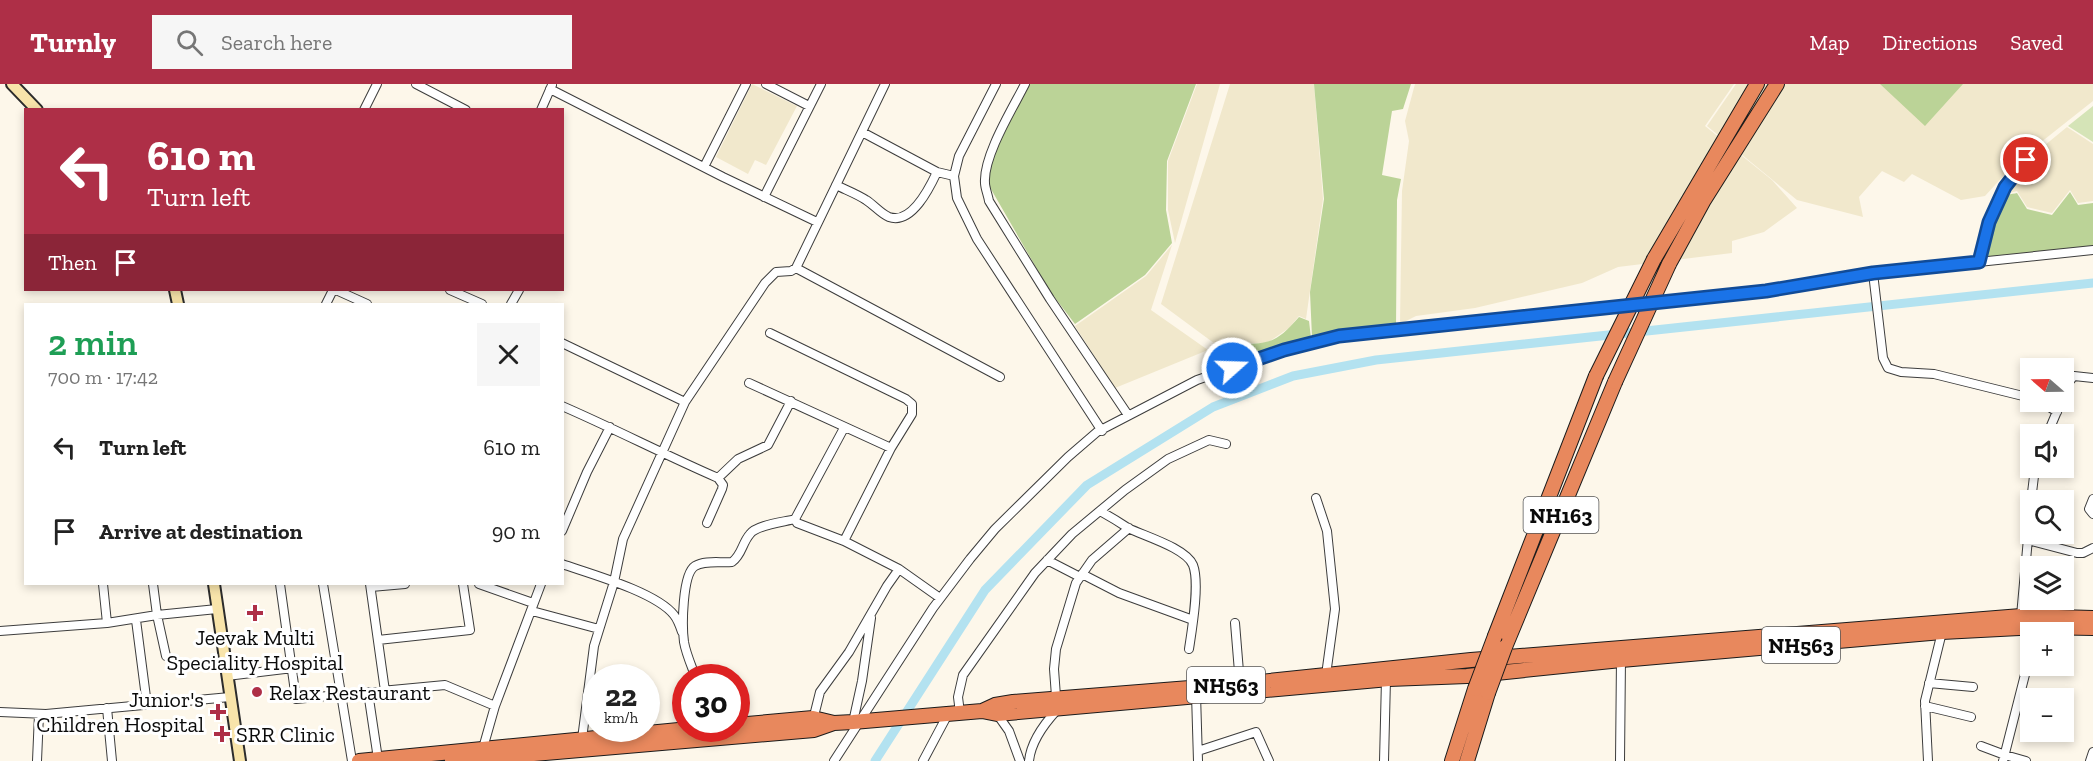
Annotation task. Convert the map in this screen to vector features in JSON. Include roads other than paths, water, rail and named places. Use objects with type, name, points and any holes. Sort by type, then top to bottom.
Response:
[{"type":"highway","name":"NH163","points":[[1467,761],[1495,636],[1596,376],[1654,259],[1757,84]]},
{"type":"highway","name":"NH163","points":[[1452,761],[1481,691],[1505,648],[1615,382],[1669,264],[1704,200],[1778,84]]},
{"type":"highway","name":"NH563","points":[[750,725],[858,722],[982,711],[997,714],[1057,704],[1196,692],[1467,676],[1621,654],[2021,616],[2093,618]]},
{"type":"highway","name":"NH563","points":[[2074,629],[2093,628]]},
{"type":"highway","name":"NH563","points":[[1196,692],[1240,684],[1472,660],[1621,654],[1942,632],[2020,630]]},
{"type":"highway","name":"NH563","points":[[982,711],[995,705],[1013,702],[1057,704]]},
{"type":"highway","name":"NH563","points":[[460,761],[813,724]]},
{"type":"highway","points":[[359,761],[582,739]]},
{"type":"street","points":[[12,84],[35,108]]},
{"type":"street","points":[[365,108],[377,84]]},
{"type":"street","points":[[416,84],[462,108]]},
{"type":"street","points":[[704,167],[746,84]]},
{"type":"street","points":[[766,84],[809,106]]},
{"type":"street","points":[[764,197],[821,84]]},
{"type":"street","points":[[592,664],[594,646],[614,582],[623,539],[685,402],[772,274],[780,270],[790,271],[796,268],[885,84]]},
{"type":"street","points":[[996,84],[959,156],[954,176],[957,198],[977,239],[1102,431]]},
{"type":"street","points":[[1025,84],[986,166],[985,183],[989,201],[1050,299],[1128,415]]},
{"type":"street","points":[[542,108],[551,86],[704,167],[818,222]]},
{"type":"street","points":[[862,132],[937,172],[954,176]]},
{"type":"street","points":[[1979,262],[1989,222],[2005,187],[2037,147]]},
{"type":"street","points":[[836,185],[866,199],[888,216],[898,217],[919,204],[928,192],[937,172]]},
{"type":"street","points":[[834,761],[940,598],[995,529],[1068,457],[1097,432],[1197,380],[1284,350],[1339,336],[1766,291],[1873,273],[2093,250]]},
{"type":"street","points":[[796,268],[999,377]]},
{"type":"street","points":[[1873,273],[1883,358],[1888,368],[1892,371],[1924,372],[2020,395]]},
{"type":"street","points":[[336,291],[365,303]]},
{"type":"street","points":[[452,291],[480,303]]},
{"type":"street","points":[[770,333],[910,401],[913,408],[912,414],[891,448],[844,541]]},
{"type":"street","points":[[564,344],[685,402]]},
{"type":"street","points":[[2074,376],[2093,378]]},
{"type":"street","points":[[749,383],[891,448]]},
{"type":"street","points":[[718,478],[738,459],[768,445],[791,401]]},
{"type":"street","points":[[564,407],[718,478],[723,485],[707,523]]},
{"type":"street","points":[[2052,424],[2057,412]]},
{"type":"street","points":[[564,526],[587,472],[610,427]]},
{"type":"street","points":[[691,664],[684,644],[685,587],[691,569],[704,563],[732,562],[739,555],[748,536],[754,530],[795,519],[844,428]]},
{"type":"street","points":[[923,761],[958,697],[963,675],[1035,573],[1047,560],[1072,534],[1125,490],[1168,459],[1209,440],[1226,444]]},
{"type":"street","points":[[1316,498],[1327,531],[1335,609],[1326,675]]},
{"type":"street","points":[[2093,499],[2089,509],[2093,514]]},
{"type":"street","points":[[1100,511],[1187,556],[1192,563],[1195,575],[1189,649]]},
{"type":"street","points":[[795,519],[797,523],[844,541],[899,569],[940,598]]},
{"type":"street","points":[[1029,761],[1037,737],[1057,704],[1054,669],[1056,649],[1074,591],[1092,560],[1129,528]]},
{"type":"street","points":[[2021,616],[2028,544]]},
{"type":"street","points":[[2043,544],[2077,553],[2084,553],[2093,548]]},
{"type":"street","points":[[1047,560],[1119,593],[1193,620]]},
{"type":"street","points":[[564,565],[651,598],[674,615],[684,636]]},
{"type":"street","points":[[813,724],[820,692],[849,652],[899,569]]},
{"type":"street","points":[[103,585],[106,623]]},
{"type":"street","points":[[153,585],[166,656]]},
{"type":"street","points":[[214,585],[240,761]]},
{"type":"street","points":[[280,585],[296,699],[445,685],[495,706]]},
{"type":"street","points":[[323,585],[352,761]]},
{"type":"street","points":[[370,585],[385,690]]},
{"type":"street","points":[[378,640],[470,630],[463,585]]},
{"type":"street","points":[[481,585],[533,607],[599,629]]},
{"type":"street","points":[[483,748],[495,706],[541,585]]},
{"type":"street","points":[[0,631],[136,620],[157,615],[218,609]]},
{"type":"street","points":[[858,722],[872,613]]},
{"type":"street","points":[[136,620],[147,705]]},
{"type":"street","points":[[1235,623],[1240,684]]},
{"type":"street","points":[[1928,761],[1924,706],[1942,632]]},
{"type":"street","points":[[1620,761],[1621,654]]},
{"type":"street","points":[[227,676],[293,669]]},
{"type":"street","points":[[2004,758],[2025,676]]},
{"type":"street","points":[[1384,761],[1386,679]]},
{"type":"street","points":[[1929,683],[1973,687]]},
{"type":"street","points":[[368,692],[378,759]]},
{"type":"street","points":[[1196,692],[1198,761]]},
{"type":"street","points":[[0,712],[39,714],[230,697]]},
{"type":"street","points":[[1924,706],[1971,717]]},
{"type":"street","points":[[107,708],[112,761]]},
{"type":"street","points":[[38,761],[39,714]]},
{"type":"street","points":[[997,714],[1009,731],[1020,761]]},
{"type":"street","points":[[1198,751],[1256,732],[1269,761]]},
{"type":"street","points":[[1981,746],[2004,758],[2026,761]]},
{"type":"street","points":[[2090,761],[2093,752]]},
{"type":"waterway","points":[[875,761],[985,590],[1087,485],[1213,407],[1293,376],[1376,360],[2093,283]]},
{"type":"place","name":"Jeevak Multi Speciality Hospital","points":[[255,613]]},
{"type":"place","name":"Relax Restaurant","points":[[257,692]]},
{"type":"place","name":"Junior's Children Hospital","points":[[218,712]]},
{"type":"place","name":"SRR Clinic","points":[[222,734]]}]
